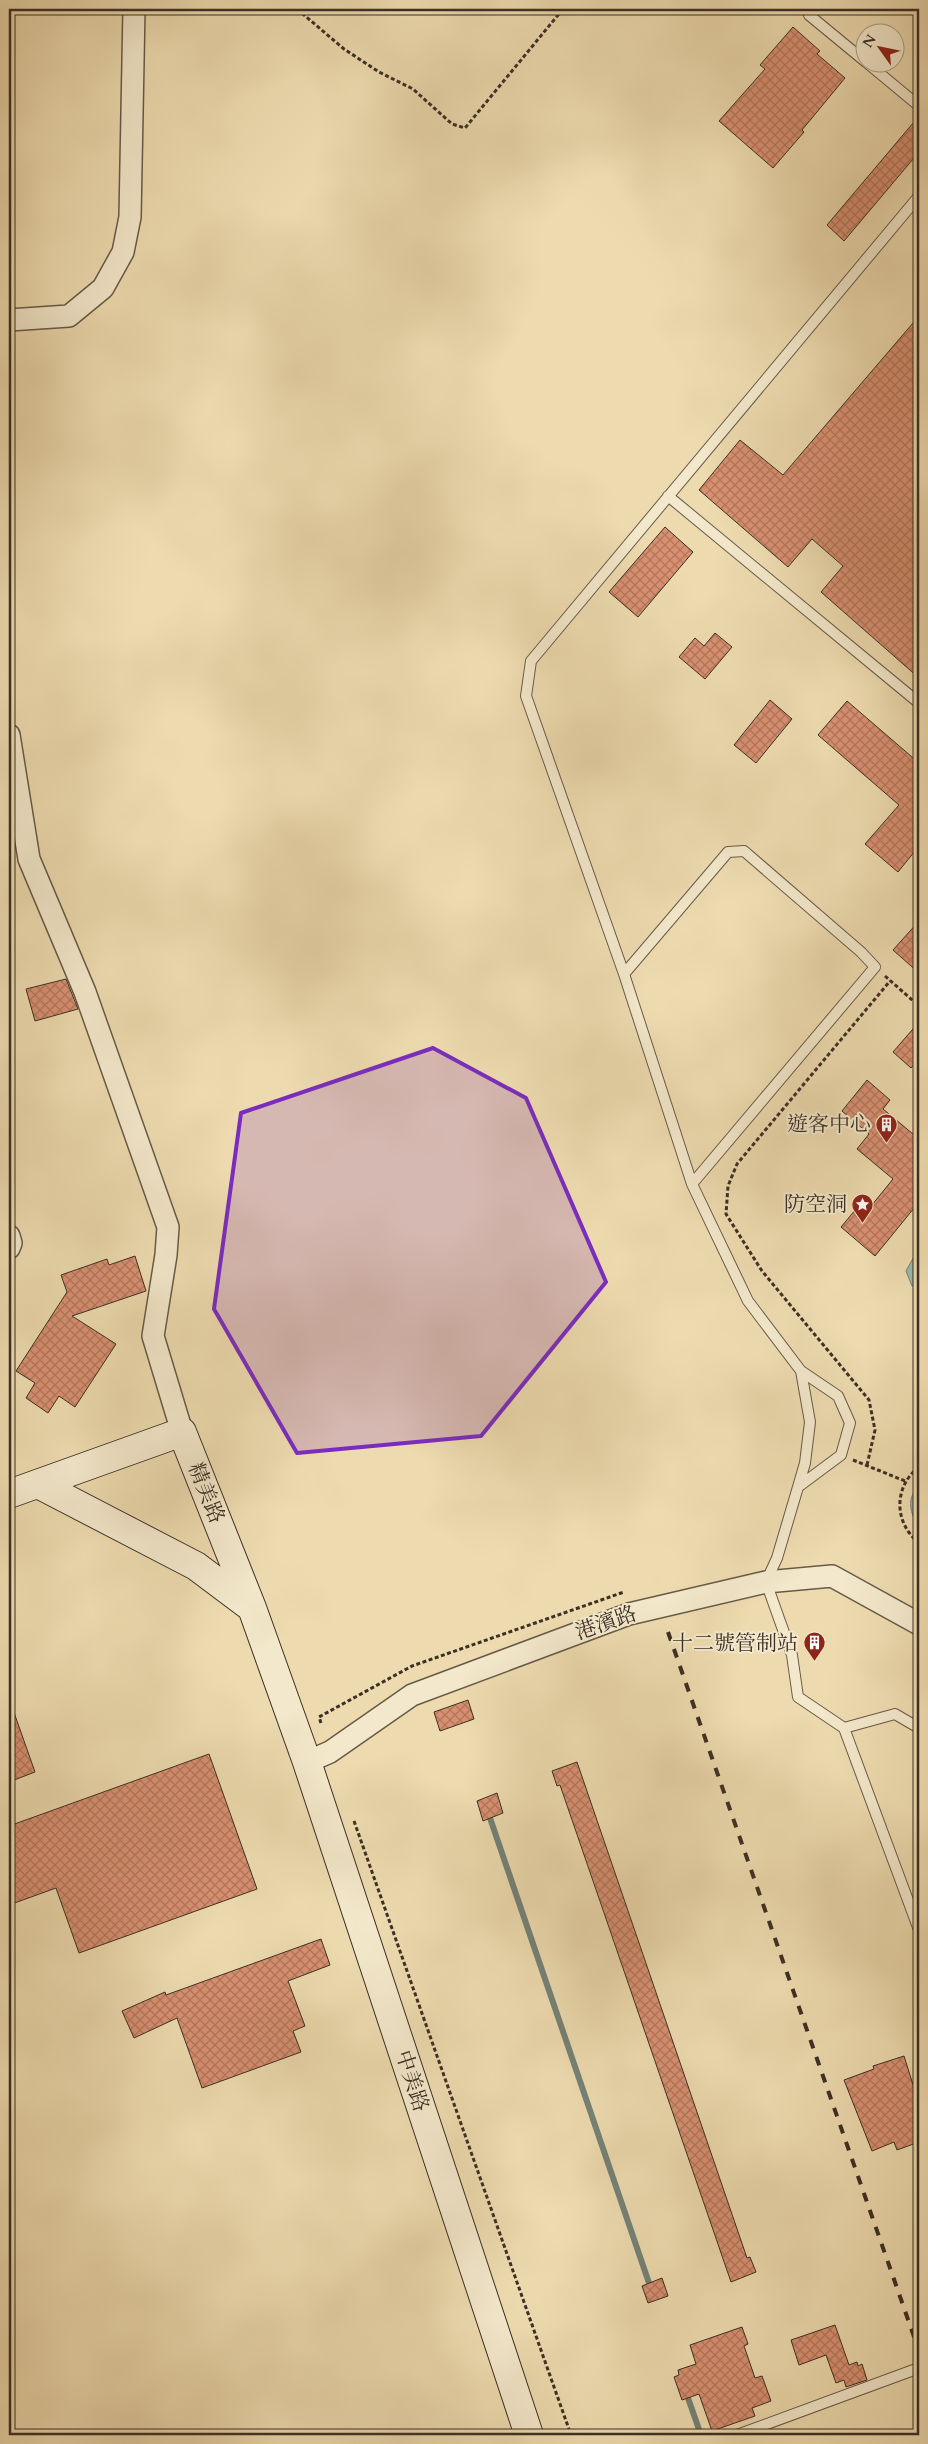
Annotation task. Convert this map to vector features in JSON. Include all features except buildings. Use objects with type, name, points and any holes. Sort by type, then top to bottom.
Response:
[{"type":"main road","points":[[9,1494],[182,1432]]},
{"type":"main road","name":"精美路","points":[[182,1432],[252,1608],[307,1722]]},
{"type":"main road","points":[[38,1484],[196,1566],[252,1608]]},
{"type":"main road","name":"中美路","points":[[307,1722],[529,2435]]},
{"type":"street","points":[[9,320],[69,316],[103,288],[123,252],[130,216],[134,9]]},
{"type":"street","points":[[9,734],[29,859],[85,992],[168,1227],[166,1255],[153,1336],[182,1432]]},
{"type":"street","points":[[9,1236],[11,1243],[9,1248]]},
{"type":"street","name":"港濱路","points":[[318,1757],[412,1695],[629,1614],[766,1582],[832,1576],[919,1624]]},
{"type":"lane","points":[[814,9],[809,16],[856,54]]},
{"type":"lane","points":[[878,72],[919,106]]},
{"type":"lane","points":[[798,1487],[841,1455],[850,1423],[838,1396],[801,1371],[748,1301],[692,1184],[624,974],[526,696],[531,661],[919,196]]},
{"type":"lane","points":[[668,496],[919,703]]},
{"type":"lane","points":[[624,974],[728,852],[744,851],[861,952],[876,968],[692,1184]]},
{"type":"lane","points":[[801,1371],[810,1422],[804,1463],[777,1558],[766,1582],[792,1655],[798,1697],[844,1728],[919,1930]]},
{"type":"lane","points":[[844,1728],[895,1714],[919,1728]]},
{"type":"lane","points":[[738,2435],[919,2368]]},
{"type":"path","points":[[297,9],[344,49],[379,72],[413,89],[452,124],[465,128],[563,9]]},
{"type":"path","points":[[876,968],[919,1006]]},
{"type":"path","points":[[867,1465],[875,1430],[869,1400],[762,1271],[726,1214],[728,1186],[737,1164],[890,980]]},
{"type":"path","points":[[841,1455],[906,1481]]},
{"type":"path","points":[[919,1467],[906,1481],[901,1492],[900,1517],[905,1528],[919,1543]]},
{"type":"path","points":[[307,1722],[318,1757]]},
{"type":"path","points":[[353,1817],[571,2435]]},
{"type":"highlighted area","points":[[433,1048],[526,1098],[606,1282],[481,1436],[297,1453],[214,1309],[241,1113]]},
{"type":"water","points":[[919,1238],[919,1288],[912,1286],[906,1271],[916,1253]]},
{"type":"water","points":[[919,1486],[919,1527],[913,1517],[911,1501]]},
{"type":"waterway","points":[[490,1818],[649,2283]]},
{"type":"waterway","points":[[688,2398],[701,2435]]},
{"type":"railway","points":[[668,1632],[919,2351]]},
{"type":"place","name":"遊客中心","points":[[887,1143]]},
{"type":"place","name":"防空洞","points":[[863,1223]]},
{"type":"place","name":"十二號管制站","points":[[814,1662]]}]
